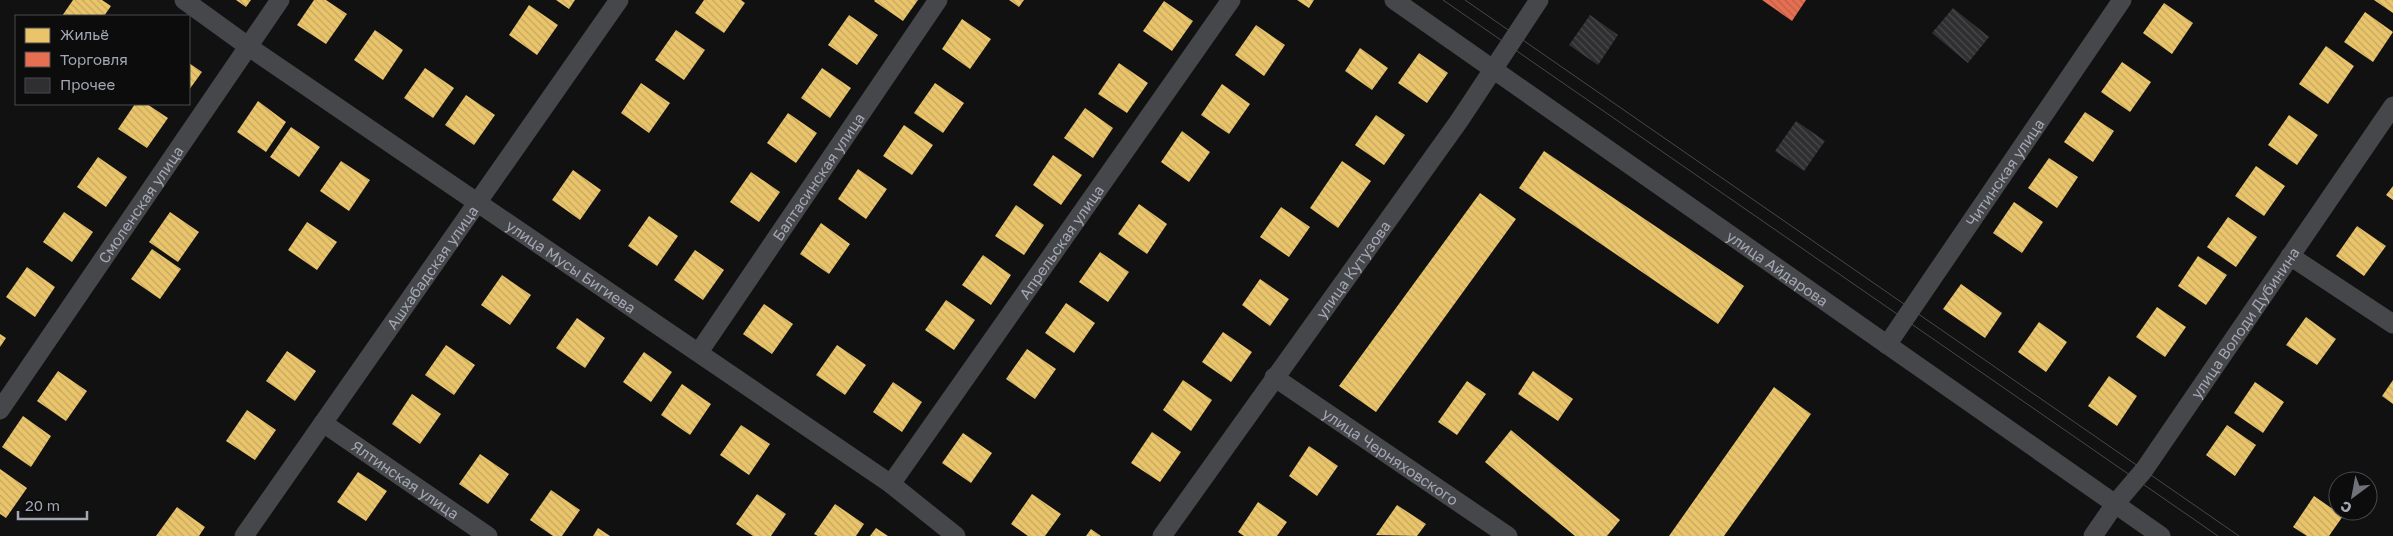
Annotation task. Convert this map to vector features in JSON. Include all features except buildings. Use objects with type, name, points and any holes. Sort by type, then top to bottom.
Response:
[{"type":"street","name":"улица Мусы Бигиева","points":[[184,0],[249,47],[891,484],[956,536]]},
{"type":"street","name":"Смоленская улица","points":[[0,410],[280,0]]},
{"type":"street","name":"Ашхабадская улица","points":[[244,536],[619,0]]},
{"type":"street","name":"Балтасинская улица","points":[[699,352],[938,0]]},
{"type":"street","name":"Апрельская улица","points":[[891,484],[1231,0]]},
{"type":"street","name":"улица Айдарова","points":[[1394,0],[2160,536]]},
{"type":"street","name":"улица Кутузова","points":[[1162,536],[1459,121],[1539,0]]},
{"type":"street","name":"Читинская улица","points":[[1887,345],[2122,0]]},
{"type":"street","name":"улица Володи Дубинина","points":[[2093,536],[2115,504],[2144,470],[2393,106]]},
{"type":"street","points":[[2290,256],[2393,324]]},
{"type":"street","name":"улица Черняховского","points":[[1274,377],[1508,536]]},
{"type":"street","name":"Ялтинская улица","points":[[323,423],[488,536]]},
{"type":"tram line","points":[[1443,0],[2218,536]]},
{"type":"tram line","points":[[1465,0],[2239,536]]}]
